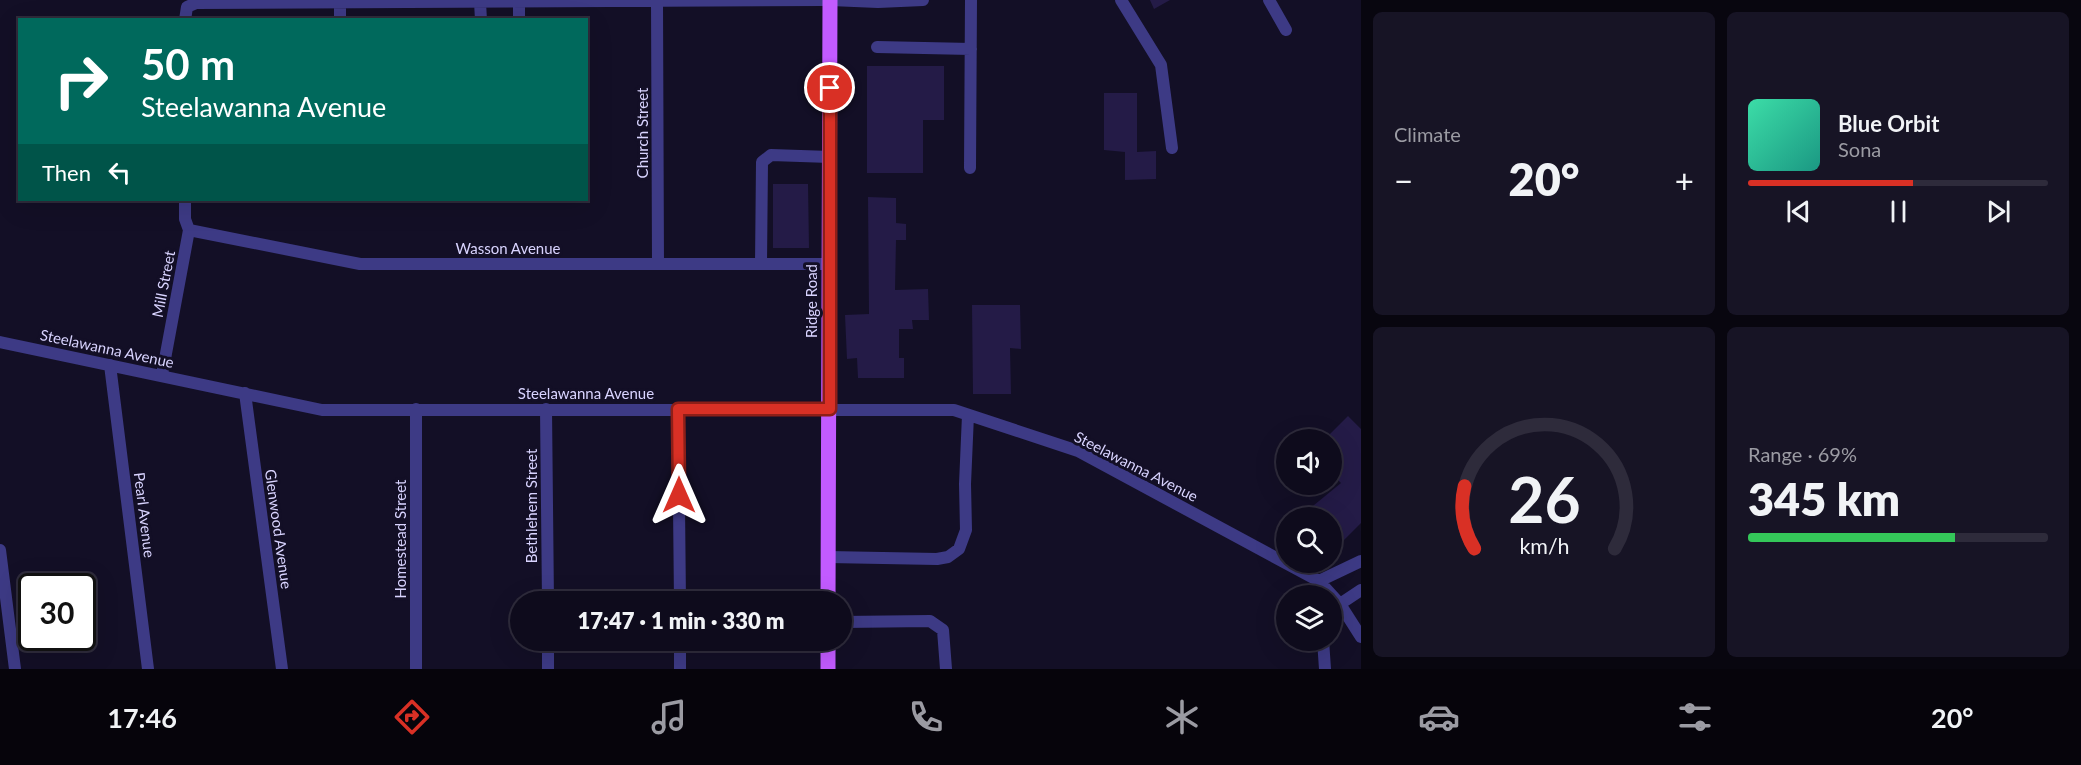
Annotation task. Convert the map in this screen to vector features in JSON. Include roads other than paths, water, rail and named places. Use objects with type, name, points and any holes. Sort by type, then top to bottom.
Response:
[{"type":"main road","name":"Ridge Road","points":[[828,591],[830,0]]},
{"type":"main road","points":[[828,651],[828,669]]},
{"type":"street","points":[[186,14],[196,3],[823,0]]},
{"type":"street","points":[[830,0],[878,2],[923,0]]},
{"type":"street","points":[[970,168],[971,0]]},
{"type":"street","points":[[1121,0],[1161,65],[1172,148]]},
{"type":"street","points":[[1269,0],[1286,30]]},
{"type":"street","points":[[340,2],[340,18]]},
{"type":"street","points":[[480,2],[481,18]]},
{"type":"street","points":[[519,2],[519,18]]},
{"type":"street","name":"Church Street","points":[[657,2],[658,264]]},
{"type":"street","points":[[878,47],[971,49]]},
{"type":"street","points":[[761,264],[762,162],[771,155],[830,157]]},
{"type":"street","name":"Mill Street","points":[[162,375],[189,230],[185,219],[185,201]]},
{"type":"street","name":"Wasson Avenue","points":[[189,230],[339,262],[360,264],[830,264]]},
{"type":"street","name":"Steelawanna Avenue","points":[[0,342],[322,410],[954,410],[1077,451],[1319,581],[1321,585]]},
{"type":"street","name":"Pearl Avenue","points":[[110,365],[148,669]]},
{"type":"street","name":"Glenwood Avenue","points":[[245,393],[282,669]]},
{"type":"street","name":"Bethlehem Street","points":[[546,409],[548,591]]},
{"type":"street","points":[[678,409],[680,591]]},
{"type":"street","name":"Homestead Street","points":[[416,410],[416,669]]},
{"type":"street","points":[[828,557],[937,559],[948,557],[959,549],[966,530],[968,415]]},
{"type":"street","points":[[0,550],[15,669]]},
{"type":"street","points":[[1319,581],[1361,561]]},
{"type":"street","points":[[1342,604],[1361,590]]},
{"type":"street","name":"Steelawanna Avenue","points":[[1342,616],[1361,637]]},
{"type":"street","points":[[852,622],[930,621],[943,630],[946,669]]},
{"type":"street","points":[[548,651],[548,669]]},
{"type":"street","points":[[680,651],[680,669]]},
{"type":"street","points":[[1324,651],[1325,669]]}]
